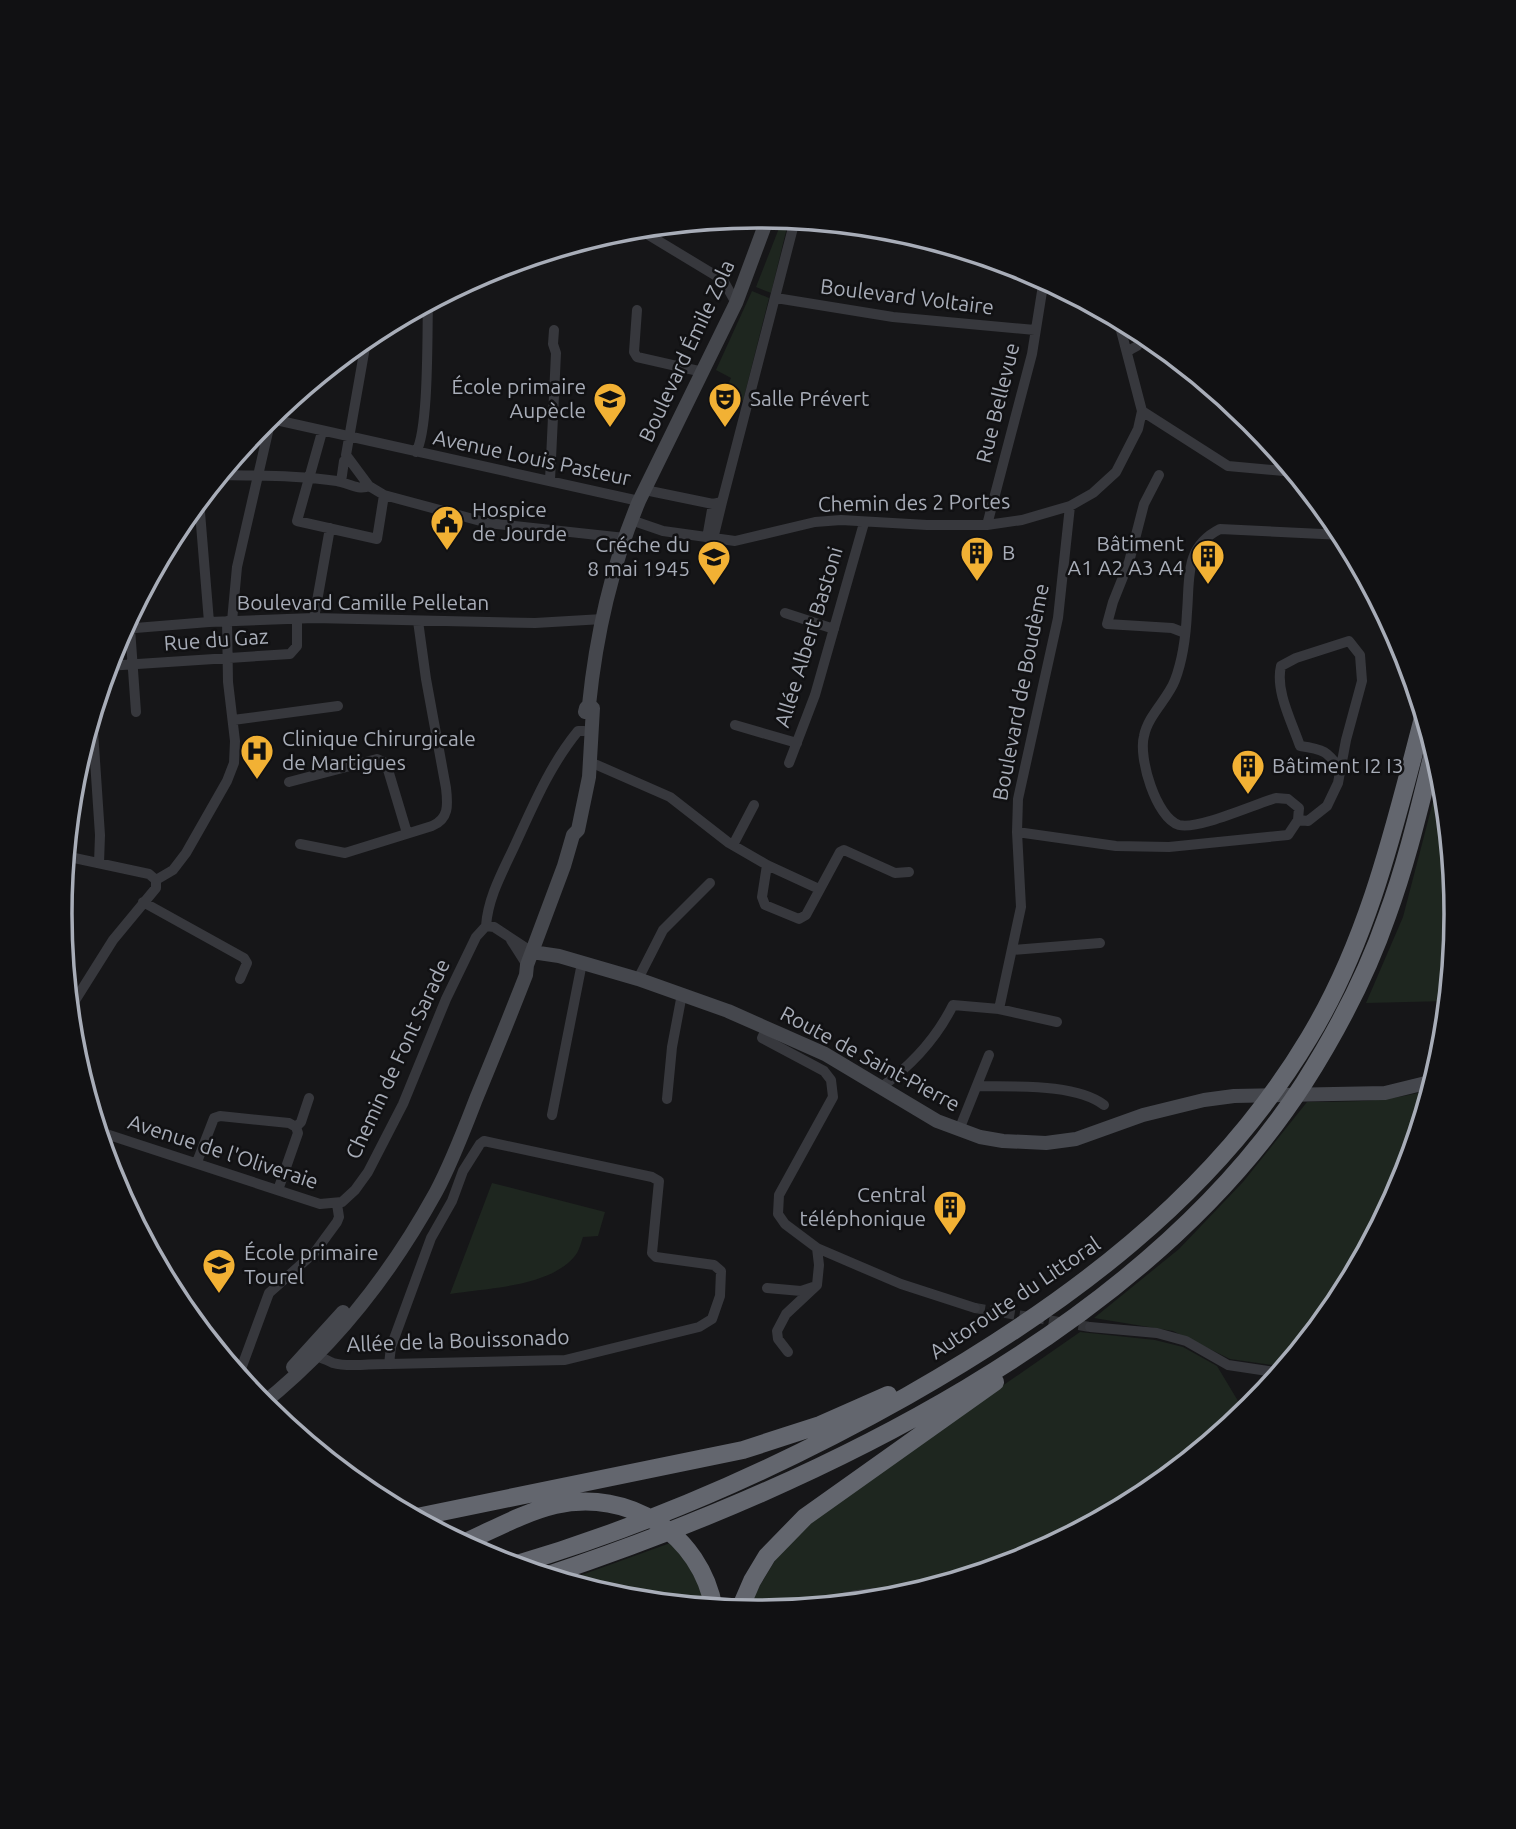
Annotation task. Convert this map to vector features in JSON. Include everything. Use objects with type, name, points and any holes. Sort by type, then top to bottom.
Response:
[{"type":"highway","name":"Autoroute du Littoral","points":[[527,1561],[674,1510],[761,1472],[870,1417],[957,1367],[1057,1302],[1114,1259],[1183,1197],[1255,1116],[1305,1044],[1342,975],[1390,846],[1419,732]]},
{"type":"highway","points":[[744,1600],[767,1556],[805,1517],[1001,1377],[1173,1236],[1221,1189],[1284,1111],[1320,1056],[1359,982],[1387,919],[1429,770]]},
{"type":"highway","points":[[560,1571],[690,1523],[815,1468],[936,1404],[1027,1349],[1113,1287]]},
{"type":"highway","points":[[426,1515],[743,1450],[786,1437],[892,1393],[1057,1302]]},
{"type":"highway","points":[[473,1539],[556,1505],[612,1503],[646,1515],[679,1539],[704,1573],[711,1599]]},
{"type":"main road","name":"Boulevard Émile Zola","points":[[534,946],[573,835],[578,830],[586,798],[586,708],[589,705],[603,619],[625,538],[642,495],[736,303],[764,228]]},
{"type":"main road","name":"Route de Saint-Pierre","points":[[534,946],[559,956],[638,978],[767,1027],[825,1054],[912,1109],[980,1137],[1046,1143],[1076,1139],[1143,1115],[1204,1100],[1239,1096],[1385,1093],[1423,1084]]},
{"type":"main road","points":[[534,946],[559,956]]},
{"type":"main road","points":[[270,1397],[317,1356],[395,1259],[436,1191],[452,1160],[510,1016],[527,973],[534,946]]},
{"type":"main road","points":[[264,1391],[301,1359],[366,1287],[415,1221],[455,1141],[520,970],[534,946]]},
{"type":"street","points":[[710,538],[717,503],[776,298],[793,230]]},
{"type":"street","points":[[651,237],[723,280],[736,303]]},
{"type":"street","points":[[723,280],[748,275]]},
{"type":"street","name":"Rue Bellevue","points":[[987,525],[1032,354],[1042,290]]},
{"type":"street","name":"Boulevard Voltaire","points":[[776,298],[893,317],[1035,330]]},
{"type":"street","points":[[637,310],[634,352],[637,357],[703,372]]},
{"type":"street","points":[[416,452],[421,444],[428,313]]},
{"type":"street","points":[[550,480],[556,353],[553,344],[554,330]]},
{"type":"street","points":[[1123,334],[1142,411],[1228,466],[1281,471]]},
{"type":"street","points":[[1128,351],[1138,343]]},
{"type":"street","points":[[364,353],[349,437],[348,459],[369,486],[384,495],[488,523],[625,538]]},
{"type":"street","name":"Chemin des 2 Portes","points":[[631,520],[663,531],[741,541],[815,522],[841,520],[864,523],[987,525],[1022,520],[1070,506],[1093,493],[1116,472],[1138,429],[1142,411]]},
{"type":"street","name":"Avenue Louis Pasteur","points":[[281,422],[550,480],[642,495],[717,503]]},
{"type":"street","points":[[322,432],[298,521],[377,539],[384,495]]},
{"type":"street","points":[[156,880],[173,870],[186,853],[227,781],[234,763],[233,720],[228,682],[229,621],[237,567],[265,437]]},
{"type":"street","points":[[340,482],[344,461],[348,459]]},
{"type":"street","points":[[232,475],[340,482],[364,489],[369,486]]},
{"type":"street","points":[[1159,475],[1144,504],[1129,562],[1113,602],[1108,624],[1172,628],[1185,633]]},
{"type":"street","name":"Boulevard de Boudème","points":[[999,1009],[1021,907],[1017,832],[1020,791],[1058,618],[1070,506]]},
{"type":"street","points":[[200,515],[209,622]]},
{"type":"street","name":"Allée Albert Bastoni","points":[[789,763],[815,695],[864,523]]},
{"type":"street","points":[[314,618],[330,528]]},
{"type":"street","points":[[1017,832],[1116,846],[1169,847],[1288,835],[1298,820],[1299,808],[1288,799],[1276,798],[1204,823],[1180,825],[1166,817],[1150,787],[1144,736],[1175,681],[1185,633],[1188,575],[1194,555],[1207,535],[1220,529],[1330,534]]},
{"type":"street","points":[[785,613],[834,629]]},
{"type":"street","name":"Boulevard Camille Pelletan","points":[[135,627],[314,618],[535,623],[603,619]]},
{"type":"street","name":"Rue du Gaz","points":[[119,666],[293,653],[298,646],[297,619]]},
{"type":"street","points":[[300,844],[345,853],[438,824],[443,818],[448,806],[418,621]]},
{"type":"street","points":[[1298,820],[1308,821],[1327,806],[1338,783],[1341,771],[1346,740],[1362,681],[1360,654],[1349,641],[1296,657],[1281,666],[1279,674],[1280,685],[1300,746],[1322,749],[1341,771]]},
{"type":"street","points":[[128,643],[136,712]]},
{"type":"street","points":[[233,720],[338,706]]},
{"type":"street","points":[[734,725],[797,743]]},
{"type":"street","points":[[534,946],[511,939],[494,927],[486,926],[491,897],[531,808],[568,744],[578,732],[588,732]]},
{"type":"street","points":[[94,739],[99,863]]},
{"type":"street","points":[[289,782],[377,759],[386,763],[407,833]]},
{"type":"street","points":[[586,762],[670,797],[733,845],[767,865],[820,888]]},
{"type":"street","points":[[733,845],[754,805]]},
{"type":"street","points":[[767,865],[763,901],[765,905],[799,919],[806,915],[840,852],[844,850],[895,873],[909,872]]},
{"type":"street","points":[[74,858],[149,874],[156,880],[156,888],[76,990]]},
{"type":"street","points":[[638,978],[663,930],[710,883]]},
{"type":"street","points":[[143,902],[244,958],[247,963],[240,979]]},
{"type":"street","name":"Chemin de Font Sarade","points":[[242,1367],[265,1302],[276,1285],[315,1252],[337,1222],[337,1204],[347,1198],[368,1172],[406,1098],[439,1016],[476,937],[486,926]]},
{"type":"street","points":[[511,939],[534,946]]},
{"type":"street","points":[[1012,950],[1100,943]]},
{"type":"street","points":[[552,1115],[582,963]]},
{"type":"street","points":[[667,1099],[672,1047],[682,994]]},
{"type":"street","points":[[880,1088],[917,1058],[933,1034],[942,1027],[953,1005],[999,1009],[1057,1022]]},
{"type":"street","points":[[767,1027],[762,1038],[824,1071],[831,1080],[833,1097],[779,1195],[778,1214],[785,1224],[817,1248],[901,1284],[975,1308]]},
{"type":"street","points":[[960,1130],[989,1055]]},
{"type":"street","points":[[976,1086],[1073,1092],[1096,1099],[1104,1105]]},
{"type":"street","points":[[296,1126],[301,1122],[309,1098]]},
{"type":"street","points":[[197,1162],[214,1118],[220,1116],[296,1126]]},
{"type":"street","points":[[278,1190],[298,1133],[296,1126]]},
{"type":"street","name":"Avenue de l'Oliveraie","points":[[108,1135],[320,1204],[337,1204]]},
{"type":"street","name":"Allée de la Bouissonado","points":[[301,1359],[317,1356],[335,1363],[389,1364],[565,1360],[699,1327],[712,1319],[720,1296],[721,1271],[714,1265],[656,1257],[652,1253],[659,1181],[656,1179],[484,1141],[463,1171],[452,1201],[431,1238],[391,1347],[389,1364]]},
{"type":"street","points":[[767,1288],[801,1291],[817,1285],[817,1248]]},
{"type":"street","points":[[788,1352],[778,1339],[777,1331],[786,1314],[811,1293],[813,1287]]},
{"type":"street","points":[[1090,1327],[1157,1333],[1185,1341],[1228,1365],[1270,1371]]},
{"type":"shaded area","points":[[779,229],[787,229],[771,293],[756,287]]},
{"type":"shaded area","points":[[752,291],[769,298],[743,401],[724,393],[731,378],[716,370]]},
{"type":"shaded area","points":[[1434,799],[1443,870],[1444,915],[1438,1001],[1366,1003],[1403,917]]},
{"type":"shaded area","points":[[1421,1092],[1408,1135],[1373,1218],[1329,1296],[1275,1365],[1230,1359],[1173,1331],[1094,1318],[1179,1249],[1243,1182],[1307,1102],[1386,1099]]},
{"type":"shaded area","points":[[492,1183],[605,1212],[598,1236],[583,1237],[577,1253],[553,1273],[519,1284],[450,1294]]},
{"type":"shaded area","points":[[1080,1332],[1155,1340],[1183,1347],[1217,1366],[1238,1401],[1241,1402],[1176,1459],[1139,1485],[1101,1509],[1021,1549],[936,1577],[892,1588],[862,1590],[830,1597],[751,1601],[785,1544],[835,1502]]},
{"type":"shaded area","points":[[673,1542],[687,1557],[704,1598],[624,1588],[578,1576]]},
{"type":"tunnel","points":[[975,1308],[1090,1327]]},
{"type":"place","name":"École primaire Aupècle","points":[[610,429]]},
{"type":"place","name":"Salle Prévert","points":[[725,429]]},
{"type":"place","name":"Hospice de Jourde","points":[[447,552]]},
{"type":"place","name":"B","points":[[977,583]]},
{"type":"place","name":"Bâtiment A1 A2 A3 A4","points":[[1208,586]]},
{"type":"place","name":"Créche du 8 mai 1945","points":[[714,587]]},
{"type":"place","name":"Clinique Chirurgicale de Martigues","points":[[257,781]]},
{"type":"place","name":"Bâtiment I2 I3","points":[[1248,796]]},
{"type":"place","name":"Central téléphonique","points":[[950,1237]]},
{"type":"place","name":"École primaire Tourel","points":[[219,1295]]}]
